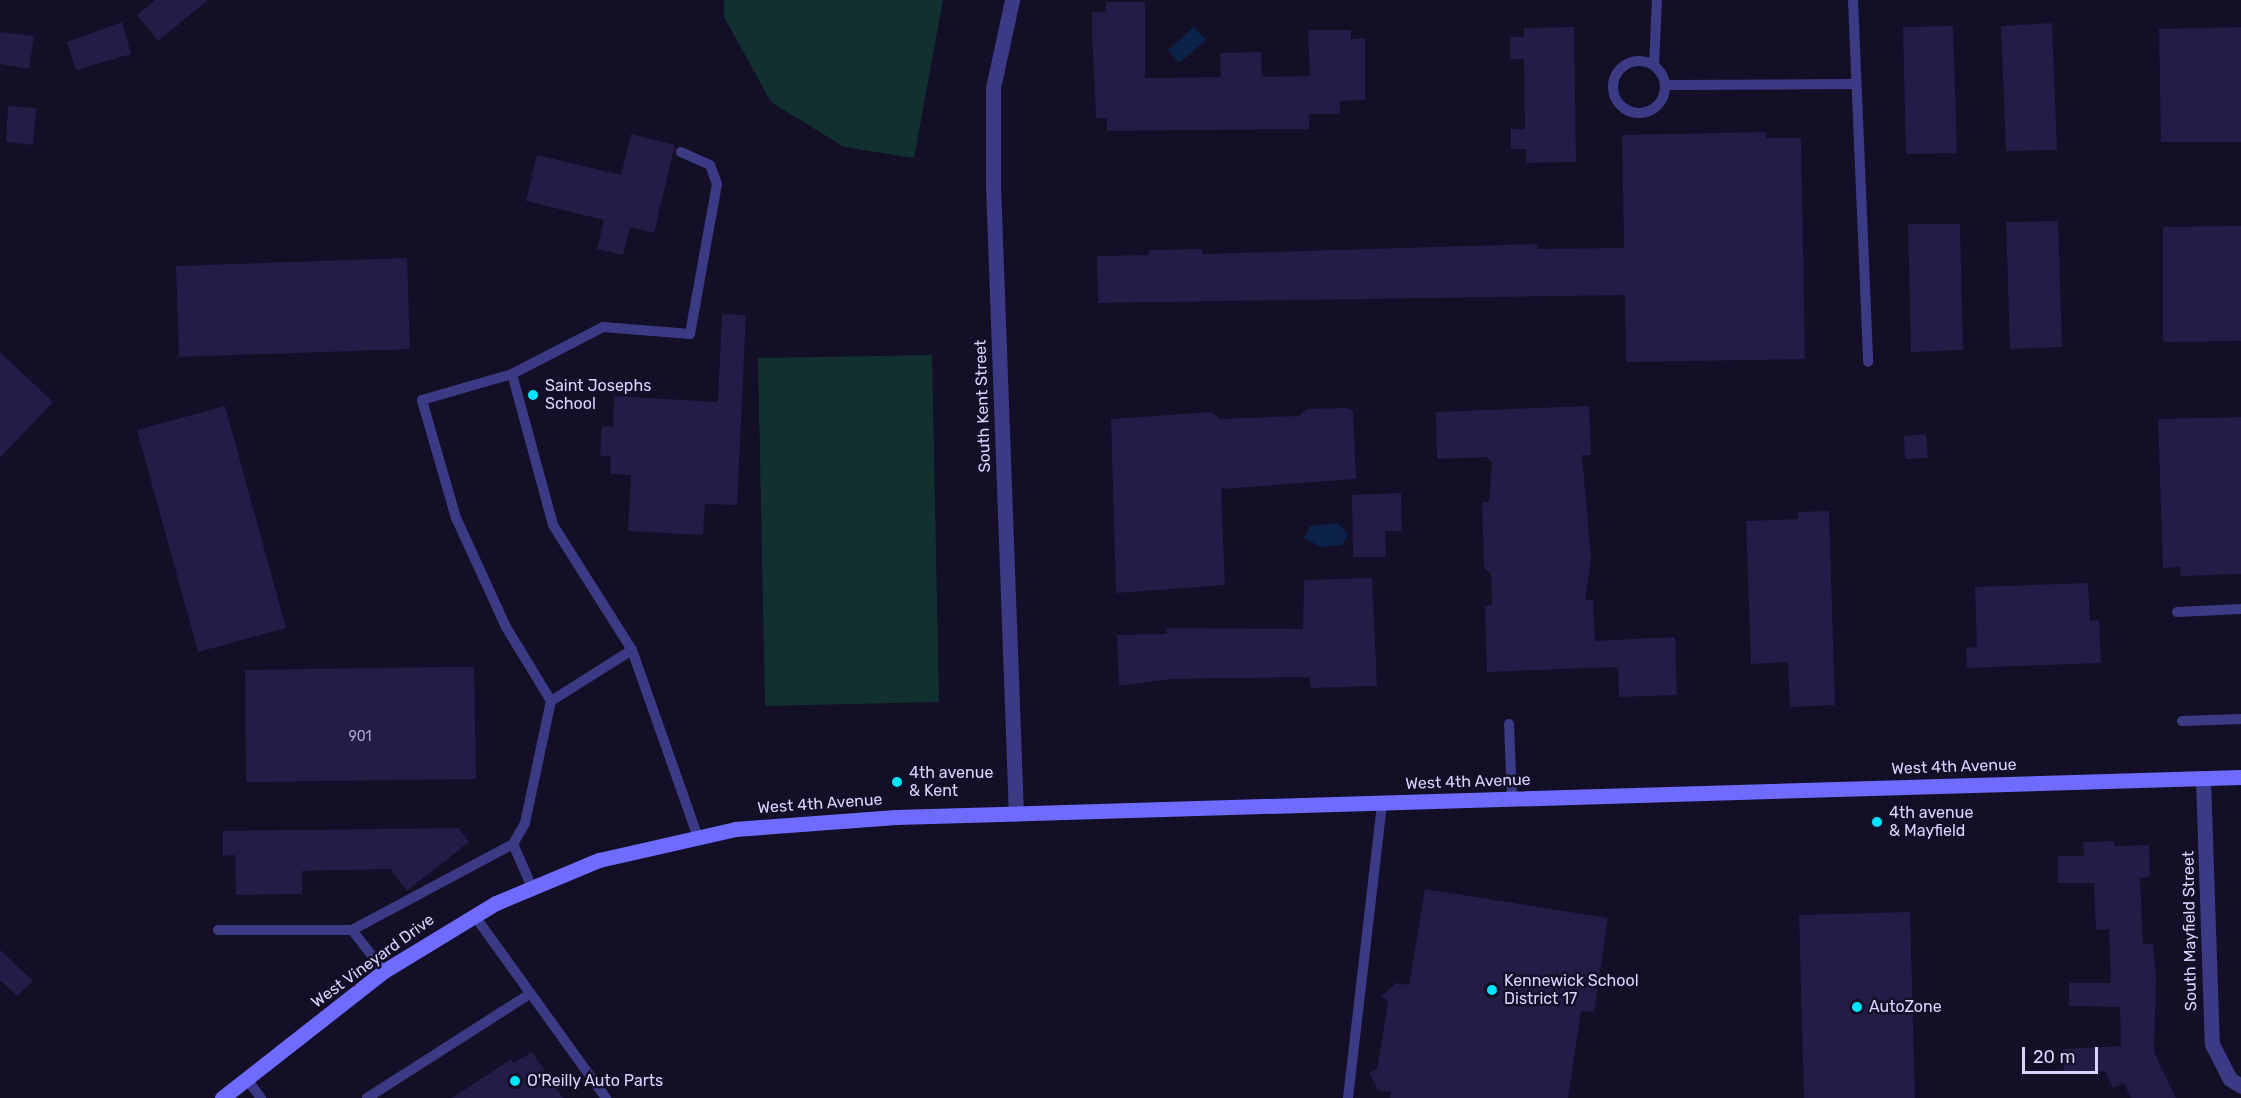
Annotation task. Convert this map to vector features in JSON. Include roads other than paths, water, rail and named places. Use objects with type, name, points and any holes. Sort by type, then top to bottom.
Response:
[{"type":"main road","name":"West 4th Avenue","points":[[697,835],[776,823],[1382,802],[2241,777]]},
{"type":"main road","name":"West Vineyard Drive","points":[[222,1098],[384,971],[474,915],[531,885],[599,860],[697,835]]},
{"type":"street","name":"South Kent Street","points":[[1012,0],[993,88],[993,184],[1016,814]]},
{"type":"street","name":"South Mayfield Street","points":[[2203,778],[2212,1044],[2236,1082]]},
{"type":"lane","points":[[1654,65],[1638,60],[1622,67],[1613,82],[1616,99],[1628,111],[1645,112],[1659,104],[1665,85],[1654,65],[1658,0]]},
{"type":"lane","points":[[1852,0],[1868,362]]},
{"type":"lane","points":[[1665,85],[1856,84]]},
{"type":"lane","points":[[218,930],[352,930],[513,844],[525,823],[551,701],[506,627],[456,518],[422,400],[512,374],[603,327],[690,334],[717,184],[710,165],[681,152]]},
{"type":"lane","points":[[512,374],[553,525],[632,651],[697,835]]},
{"type":"lane","points":[[2177,612],[2241,609]]},
{"type":"lane","points":[[551,701],[632,651]]},
{"type":"lane","points":[[2182,721],[2241,719]]},
{"type":"lane","points":[[1509,724],[1512,799]]},
{"type":"lane","points":[[1348,1098],[1382,802]]},
{"type":"lane","points":[[513,844],[531,885]]},
{"type":"lane","points":[[474,915],[528,995],[606,1098]]},
{"type":"lane","points":[[352,930],[384,971]]},
{"type":"lane","points":[[367,1098],[528,995]]},
{"type":"lane","points":[[247,1078],[261,1098]]},
{"type":"water","points":[[1194,27],[1206,40],[1179,63],[1168,50]]},
{"type":"water","points":[[1337,523],[1348,534],[1342,545],[1321,547],[1304,538],[1310,526]]},
{"type":"place","name":"Saint Josephs School","points":[[533,395]]},
{"type":"place","name":"4th avenue & Kent","points":[[897,782]]},
{"type":"place","name":"4th avenue & Mayfield","points":[[1877,822]]},
{"type":"place","name":"Kennewick School District 17","points":[[1492,990]]},
{"type":"place","name":"AutoZone","points":[[1857,1007]]},
{"type":"place","name":"O'Reilly Auto Parts","points":[[515,1081]]}]
